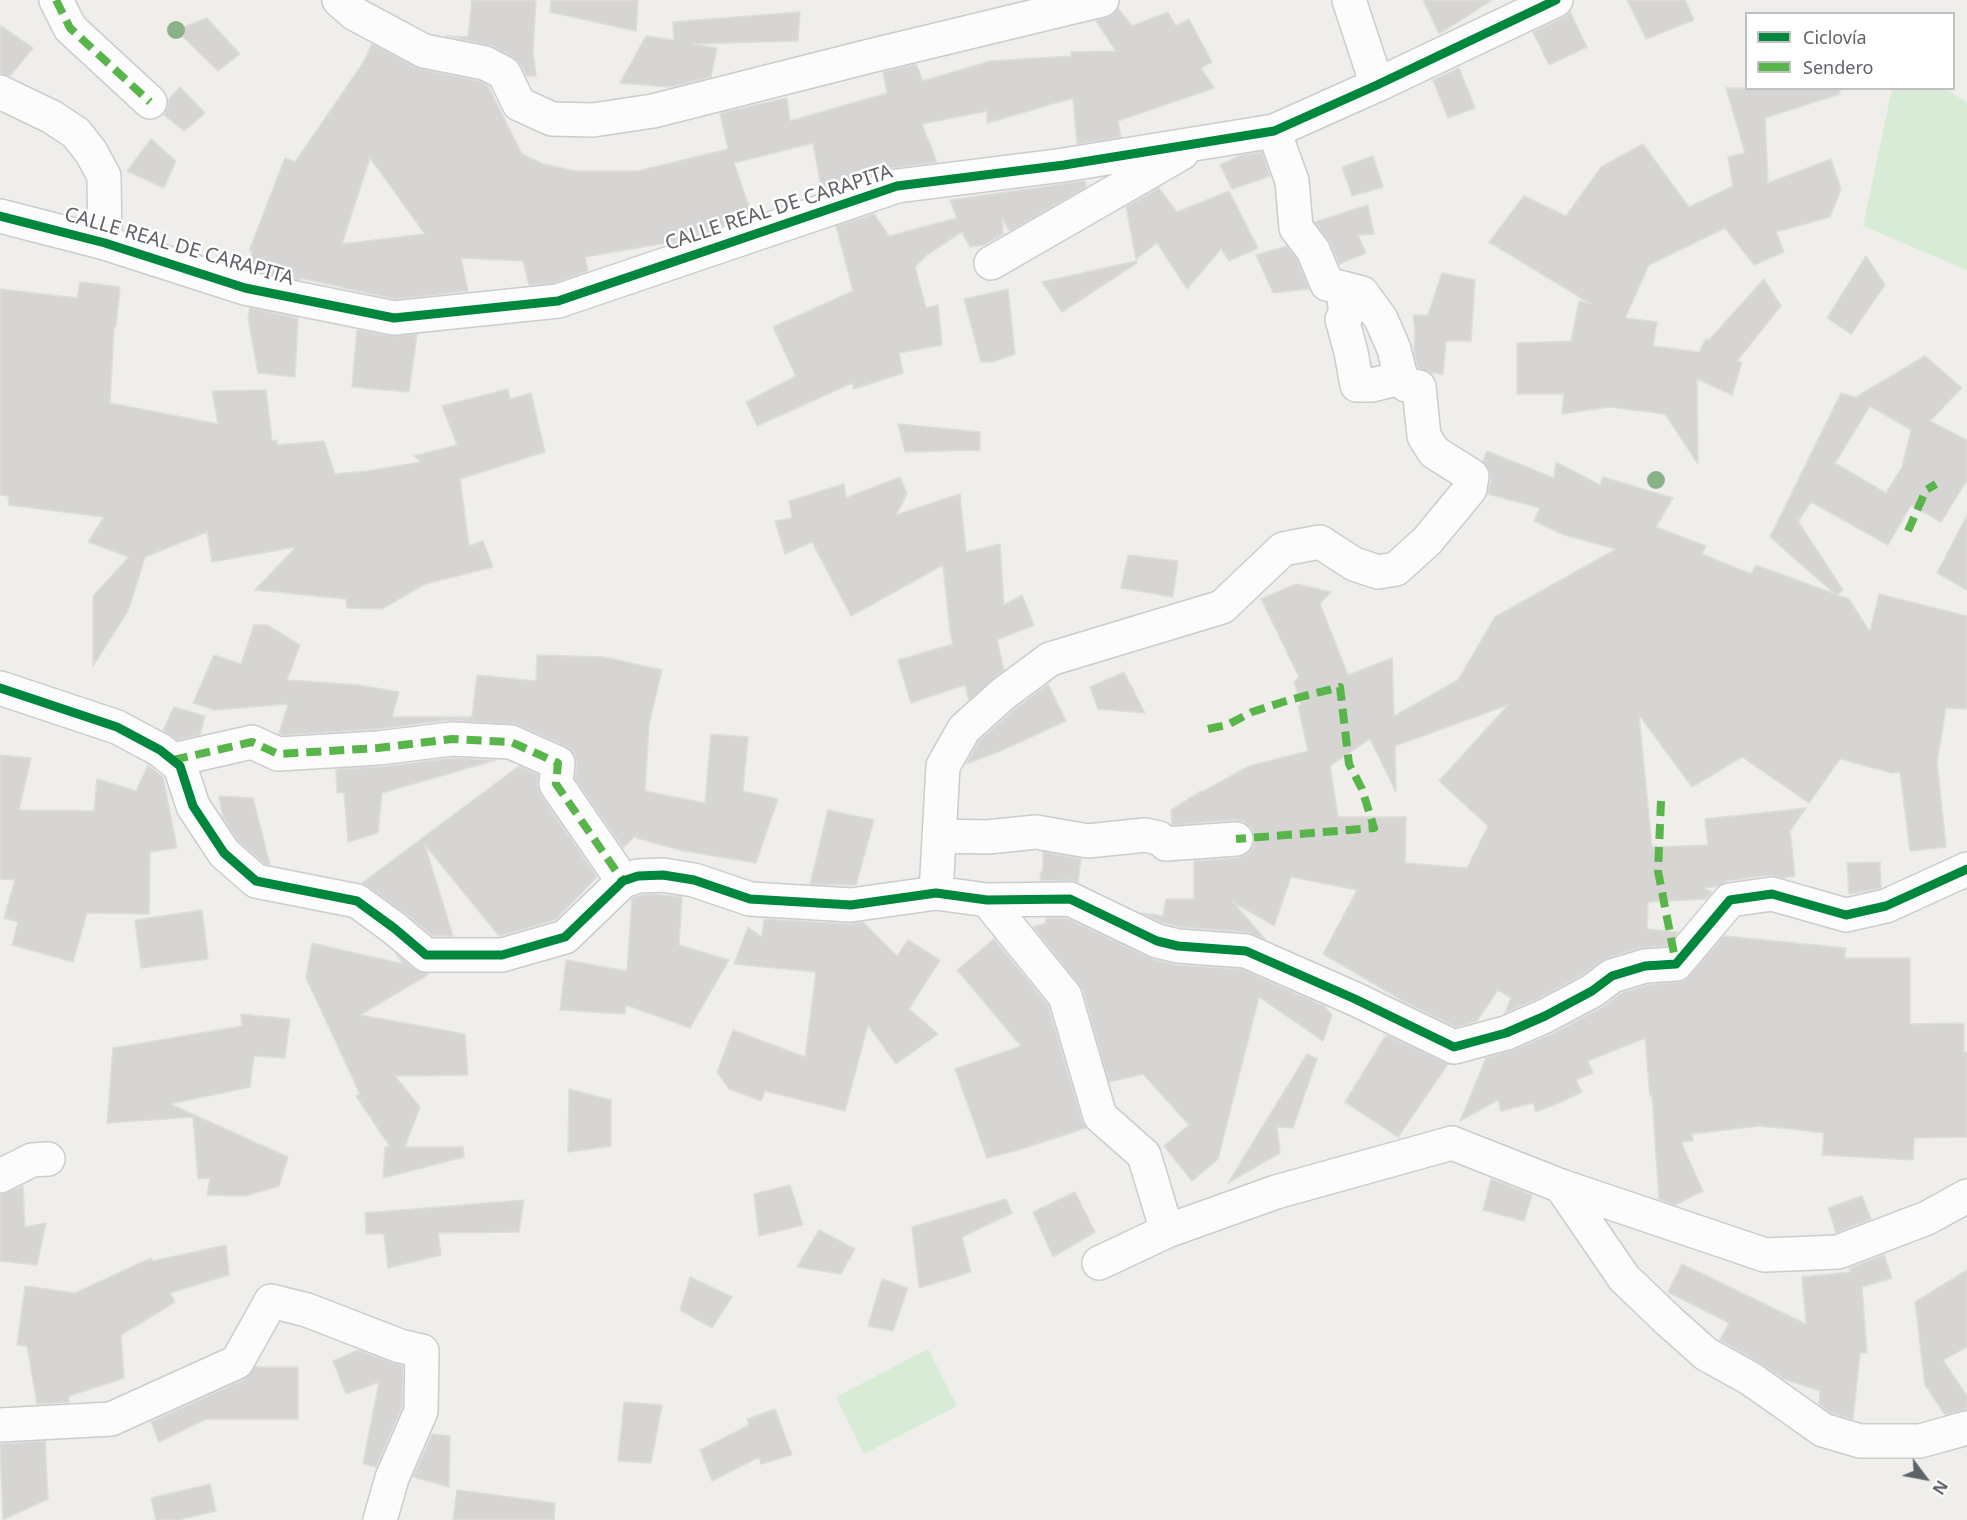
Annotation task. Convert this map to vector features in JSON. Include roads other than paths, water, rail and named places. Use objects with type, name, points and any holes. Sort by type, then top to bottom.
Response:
[{"type":"street","points":[[56,0],[70,28],[150,102]]},
{"type":"street","points":[[339,0],[355,14],[424,51],[485,63],[504,73],[519,104],[552,119],[593,120],[653,111],[1102,0]]},
{"type":"street","points":[[1349,0],[1377,85]]},
{"type":"street","name":"CALLE REAL DE CARAPITA","points":[[0,216],[105,243],[245,288],[394,318],[558,301],[897,186],[1064,165],[1274,131],[1556,0]]},
{"type":"street","points":[[0,92],[52,117],[76,133],[91,152],[104,176],[105,243]]},
{"type":"street","points":[[936,893],[944,766],[964,729],[1003,694],[1050,660],[1222,608],[1282,549],[1320,542],[1354,564],[1378,572],[1396,569],[1427,541],[1470,489],[1472,476],[1434,452],[1424,436],[1419,387],[1406,386],[1401,378],[1394,349],[1381,320],[1362,293],[1327,284],[1313,250],[1296,228],[1292,181],[1274,131]]},
{"type":"street","points":[[991,263],[1200,143]]},
{"type":"street","points":[[1343,289],[1346,316],[1342,319],[1357,385],[1372,385],[1401,378]]},
{"type":"street","points":[[0,688],[117,727],[160,750],[180,766],[193,806],[224,853],[256,880],[357,901],[426,955],[502,955],[565,937],[623,881],[638,876],[663,875],[694,880],[750,899],[851,905],[936,893],[987,900],[1070,899],[1157,941],[1178,946],[1246,951],[1355,999],[1454,1047],[1506,1033],[1545,1016],[1604,984],[1612,976],[1645,966],[1676,964],[1730,900],[1773,894],[1846,915],[1886,906],[1967,869]]},
{"type":"street","points":[[173,760],[252,742],[278,754],[378,748],[452,739],[511,742],[558,763],[556,784],[623,881]]},
{"type":"street","points":[[939,836],[987,837],[1036,832],[1088,841],[1145,835],[1159,838],[1166,844],[1236,839]]},
{"type":"street","points":[[987,900],[1065,996],[1100,1116],[1144,1155],[1167,1231]]},
{"type":"street","points":[[1099,1263],[1167,1231],[1276,1192],[1452,1143],[1561,1186],[1765,1255],[1838,1252],[1927,1218],[1967,1196]]},
{"type":"street","points":[[0,1176],[33,1160],[48,1158]]},
{"type":"street","points":[[1561,1186],[1624,1278],[1669,1321],[1706,1354],[1751,1379],[1822,1430],[1860,1441],[1920,1441],[1967,1428]]},
{"type":"street","points":[[0,1425],[111,1419],[237,1362],[271,1301],[307,1310],[400,1346],[422,1352],[421,1411],[392,1478],[380,1520]]}]
